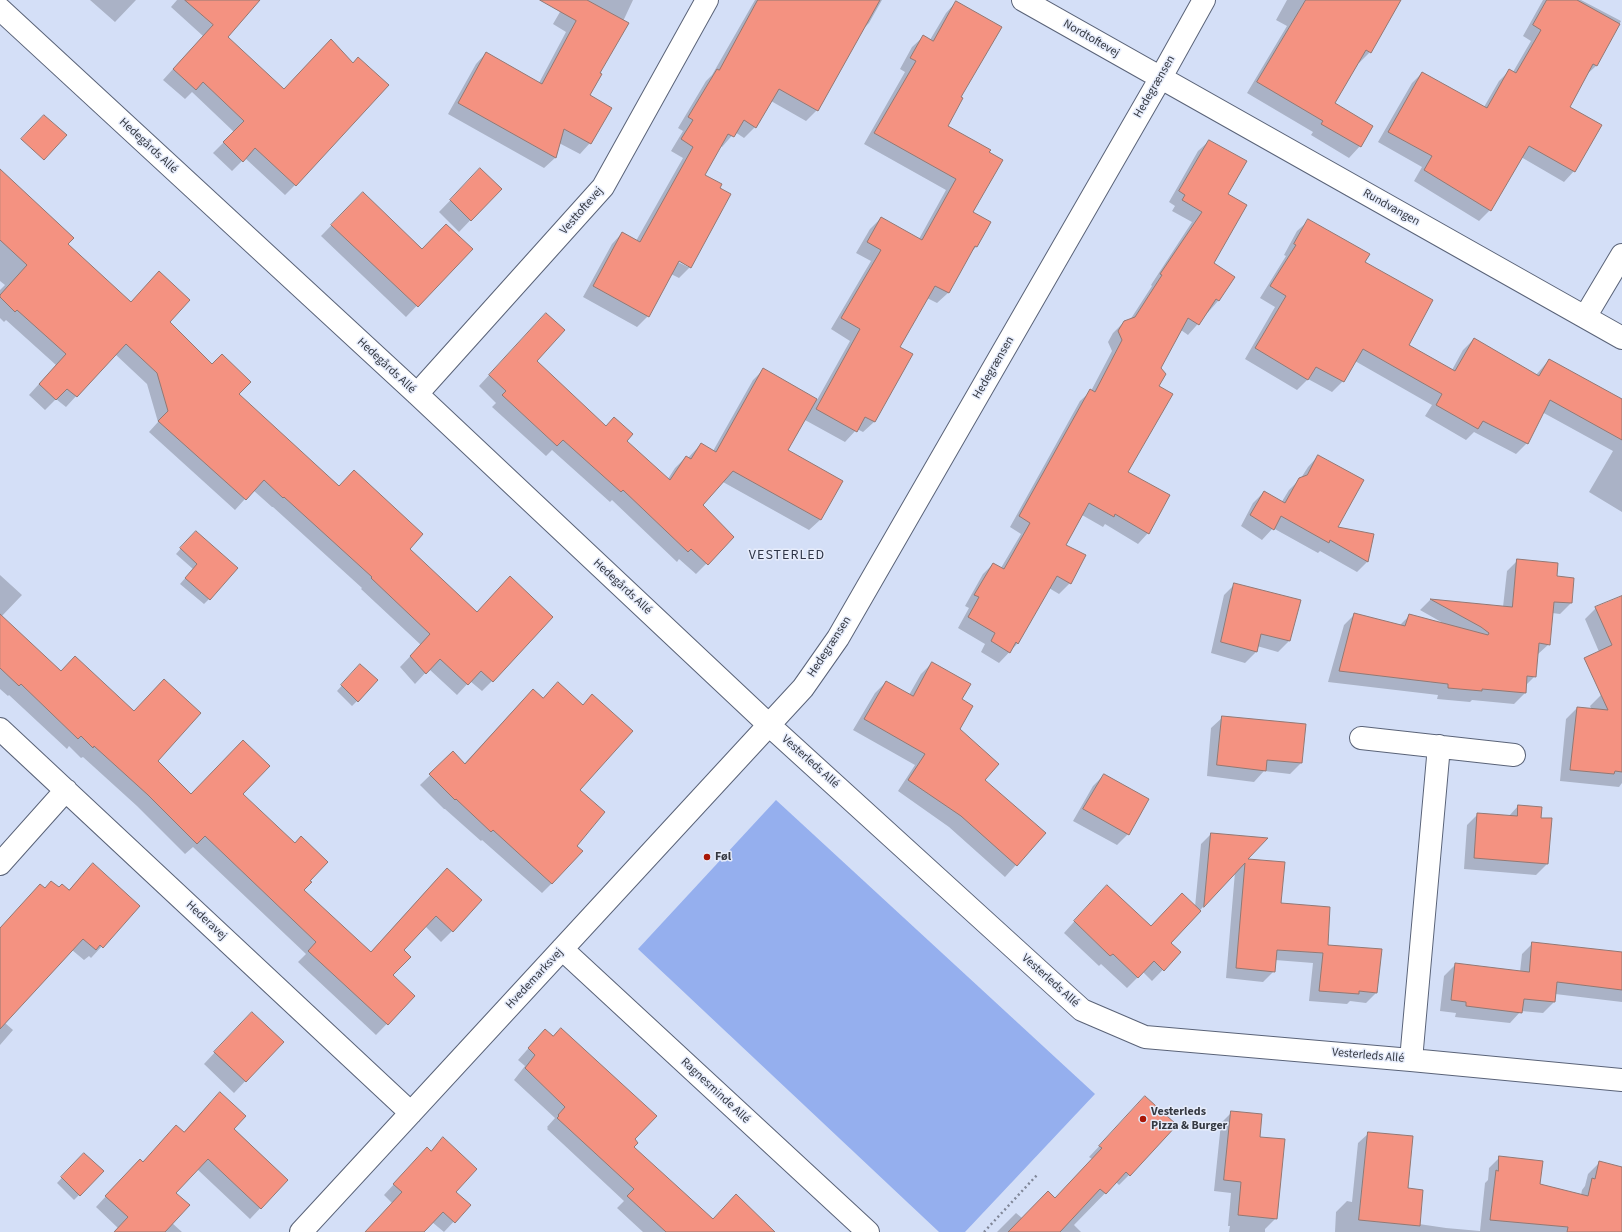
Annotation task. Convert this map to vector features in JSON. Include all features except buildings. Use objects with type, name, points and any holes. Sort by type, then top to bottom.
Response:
[{"type":"street","name":"Vesttoftevej","points":[[417,394],[603,187],[707,0]]},
{"type":"street","name":"Nordtoftevej","points":[[1022,0],[1160,79]]},
{"type":"street","name":"Hedegrænsen","points":[[769,725],[803,688],[838,638],[1204,0]]},
{"type":"street","name":"Hedegårds Allé","points":[[0,9],[417,394],[769,725]]},
{"type":"street","name":"Rundvangen","points":[[1160,79],[1622,338]]},
{"type":"street","points":[[1585,317],[1622,256]]},
{"type":"street","name":"Hvedemarksvej","points":[[301,1232],[769,725]]},
{"type":"street","name":"Vesterleds Allé","points":[[769,725],[1082,1010],[1145,1037],[1622,1080]]},
{"type":"street","name":"Hederavej","points":[[0,729],[411,1113]]},
{"type":"street","points":[[1362,738],[1514,755]]},
{"type":"street","name":"Vesterleds Allé","points":[[1411,1060],[1439,746]]},
{"type":"street","points":[[0,864],[66,790]]},
{"type":"street","name":"Ragnesminde Allé","points":[[562,949],[868,1232]]},
{"type":"path","points":[[984,1232],[1037,1175]]},
{"type":"shaded area","points":[[776,800],[1095,1094],[965,1232],[939,1232],[638,949]]},
{"type":"place","name":"Føl","points":[[707,857]]},
{"type":"place","name":"Vesterleds Pizza & Burger","points":[[1143,1119]]},
{"type":"district","name":"VESTERLED","points":[[787,556]]}]
